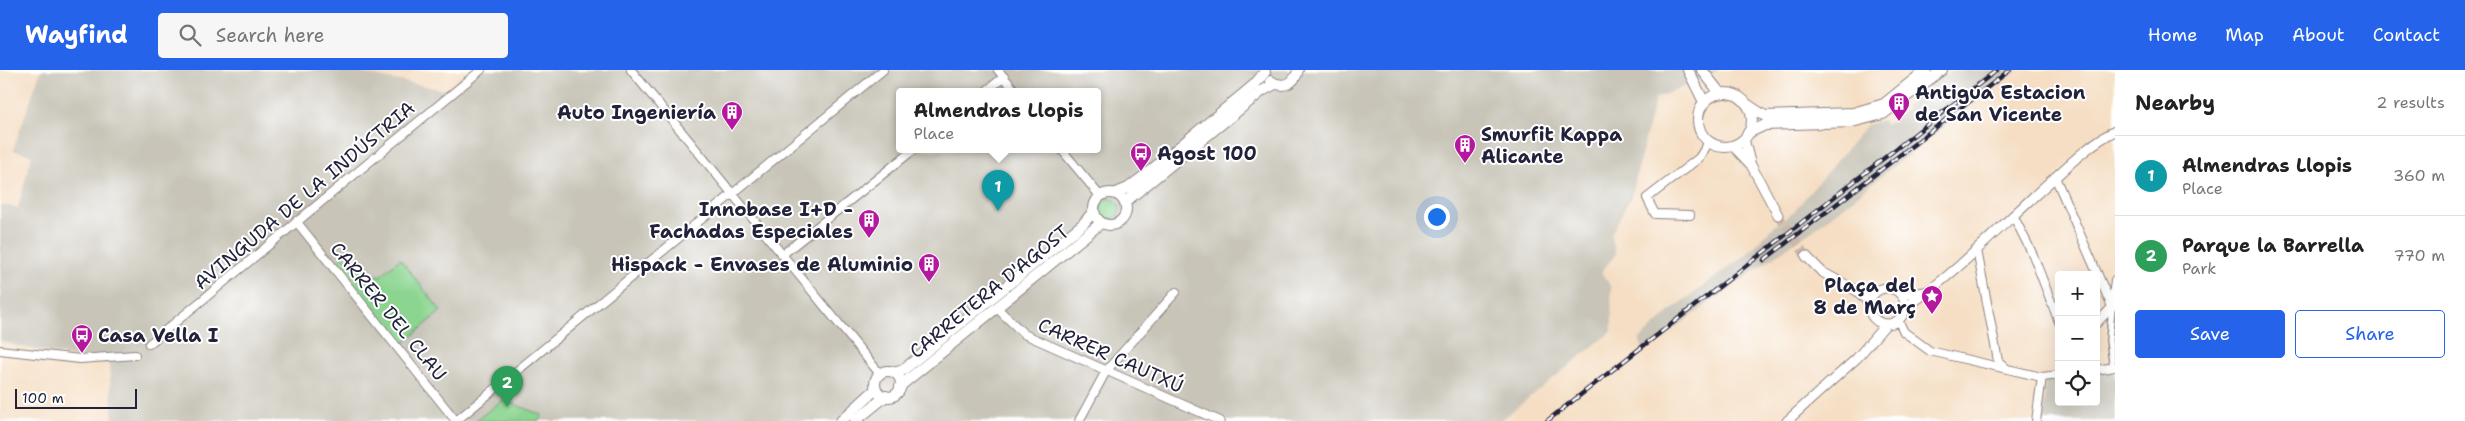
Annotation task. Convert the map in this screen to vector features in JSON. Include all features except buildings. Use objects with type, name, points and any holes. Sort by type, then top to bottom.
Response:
[{"type":"main road","points":[[1265,71],[1267,77],[1280,86],[1291,83],[1298,70]]},
{"type":"main road","points":[[1688,70],[1704,102]]},
{"type":"main road","points":[[1702,70],[1720,92]]},
{"type":"main road","points":[[1923,71],[1884,104],[1853,113],[1765,116],[1748,105],[1739,96],[1720,92],[1704,102],[1697,122],[1700,131],[1709,142],[1720,147],[1733,146],[1765,125],[1860,120],[1883,114],[1942,70]]},
{"type":"main road","points":[[1116,193],[1125,202],[1126,213],[1120,222],[1111,225],[1101,223],[1094,211],[1095,203],[1100,196],[1110,192],[1116,193],[1128,188],[1144,176],[1255,84],[1265,71]]},
{"type":"main road","points":[[1125,202],[1255,96],[1275,84]]},
{"type":"main road","points":[[1746,136],[1752,121],[1748,105]]},
{"type":"main road","name":"CARRETERA D'AGOST","points":[[895,373],[903,370],[1083,224],[1094,211]]},
{"type":"main road","name":"CARRETERA D'AGOST","points":[[900,386],[1101,223]]},
{"type":"main road","points":[[855,421],[886,396],[895,394],[900,386],[900,379],[895,373],[887,371],[880,374],[875,384],[876,389],[886,396]]},
{"type":"main road","points":[[841,421],[876,389]]},
{"type":"street","name":"AVINGUDA DE LA INDÚSTRIA","points":[[148,344],[481,70]]},
{"type":"street","points":[[631,70],[880,374]]},
{"type":"street","points":[[456,421],[883,70]]},
{"type":"street","points":[[998,70],[1013,88]]},
{"type":"street","points":[[989,88],[1004,77]]},
{"type":"street","points":[[1906,307],[1977,250],[2013,214],[2079,156],[2115,131]]},
{"type":"street","points":[[1746,136],[1751,165]]},
{"type":"street","points":[[1690,215],[1655,214],[1647,198],[1699,158],[1709,142]]},
{"type":"street","points":[[1733,146],[1751,165],[1778,215]]},
{"type":"street","points":[[783,254],[909,153]]},
{"type":"street","points":[[1064,153],[1100,196]]},
{"type":"street","points":[[2055,177],[2112,307]]},
{"type":"street","points":[[2013,214],[2033,255],[2057,316]]},
{"type":"street","name":"CARRER DEL CLAU","points":[[296,222],[456,421]]},
{"type":"street","points":[[1977,250],[1998,360],[2004,367]]},
{"type":"street","points":[[1806,256],[1822,272],[1871,297]]},
{"type":"street","points":[[2100,369],[2114,367],[2112,307],[2115,280]]},
{"type":"street","points":[[1787,421],[1857,358],[1886,324],[1898,320],[1904,314],[1906,307],[1903,295],[1895,289],[1887,287],[1871,297],[1869,309],[1873,319],[1868,343]]},
{"type":"street","points":[[1079,421],[1106,371],[1176,292]]},
{"type":"street","points":[[1903,295],[1925,292]]},
{"type":"street","points":[[2100,320],[2112,307]]},
{"type":"street","name":"CARRER CAUTXÚ","points":[[997,308],[1024,334],[1220,421]]},
{"type":"street","points":[[1873,319],[1886,324]]},
{"type":"street","points":[[1898,320],[1904,332],[1930,351],[2042,376],[2055,375]]},
{"type":"street","points":[[0,350],[80,359],[135,355]]},
{"type":"street","points":[[2036,421],[2042,376]]},
{"type":"shaded area","points":[[41,70],[346,70],[445,90],[470,70],[1719,70],[1655,99],[1631,197],[1611,234],[1616,254],[1601,272],[1611,287],[1612,331],[1500,421],[113,421],[109,364],[0,341],[0,205],[18,208],[32,155],[13,150]]},
{"type":"shaded area","points":[[1951,70],[2018,70],[1986,93],[1826,220],[1644,350],[1639,340],[1673,309],[1749,252],[1770,230],[1794,211],[1867,125],[1882,120],[1887,125],[1908,109],[1906,106]]},
{"type":"shaded area","points":[[2115,372],[2115,421],[2044,421],[2045,380],[2055,379],[2055,406],[2100,406],[2100,374]]},
{"type":"green space","points":[[1106,199],[1114,199],[1120,205],[1120,213],[1114,219],[1106,219],[1100,213],[1100,205]]},
{"type":"green space","points":[[342,256],[368,273],[380,276],[400,259],[441,311],[403,344],[337,262]]},
{"type":"green space","points":[[503,400],[542,415],[539,421],[475,421]]},
{"type":"tunnel","points":[[1778,215],[1806,256]]},
{"type":"railway","points":[[1547,421],[1997,70]]},
{"type":"railway","points":[[1764,260],[2010,70]]},
{"type":"place","name":"Antigua Estacion de San Vicente","points":[[1899,122]]},
{"type":"place","name":"Auto Ingeniería","points":[[732,131]]},
{"type":"place","name":"Smurfit Kappa Alicante","points":[[1465,164]]},
{"type":"place","name":"Agost 100","points":[[1141,172]]},
{"type":"place","name":"Almendras Llopis","points":[[998,211]]},
{"type":"place","name":"Innobase I+D - Fachadas Especiales","points":[[869,239]]},
{"type":"place","name":"Hispack - Envases de Aluminio","points":[[929,283]]},
{"type":"place","name":"Plaça del 8 de Març","points":[[1932,315]]},
{"type":"place","name":"Casa Vella I","points":[[82,354]]},
{"type":"place","name":"Parque la Barrella","points":[[507,407]]}]
